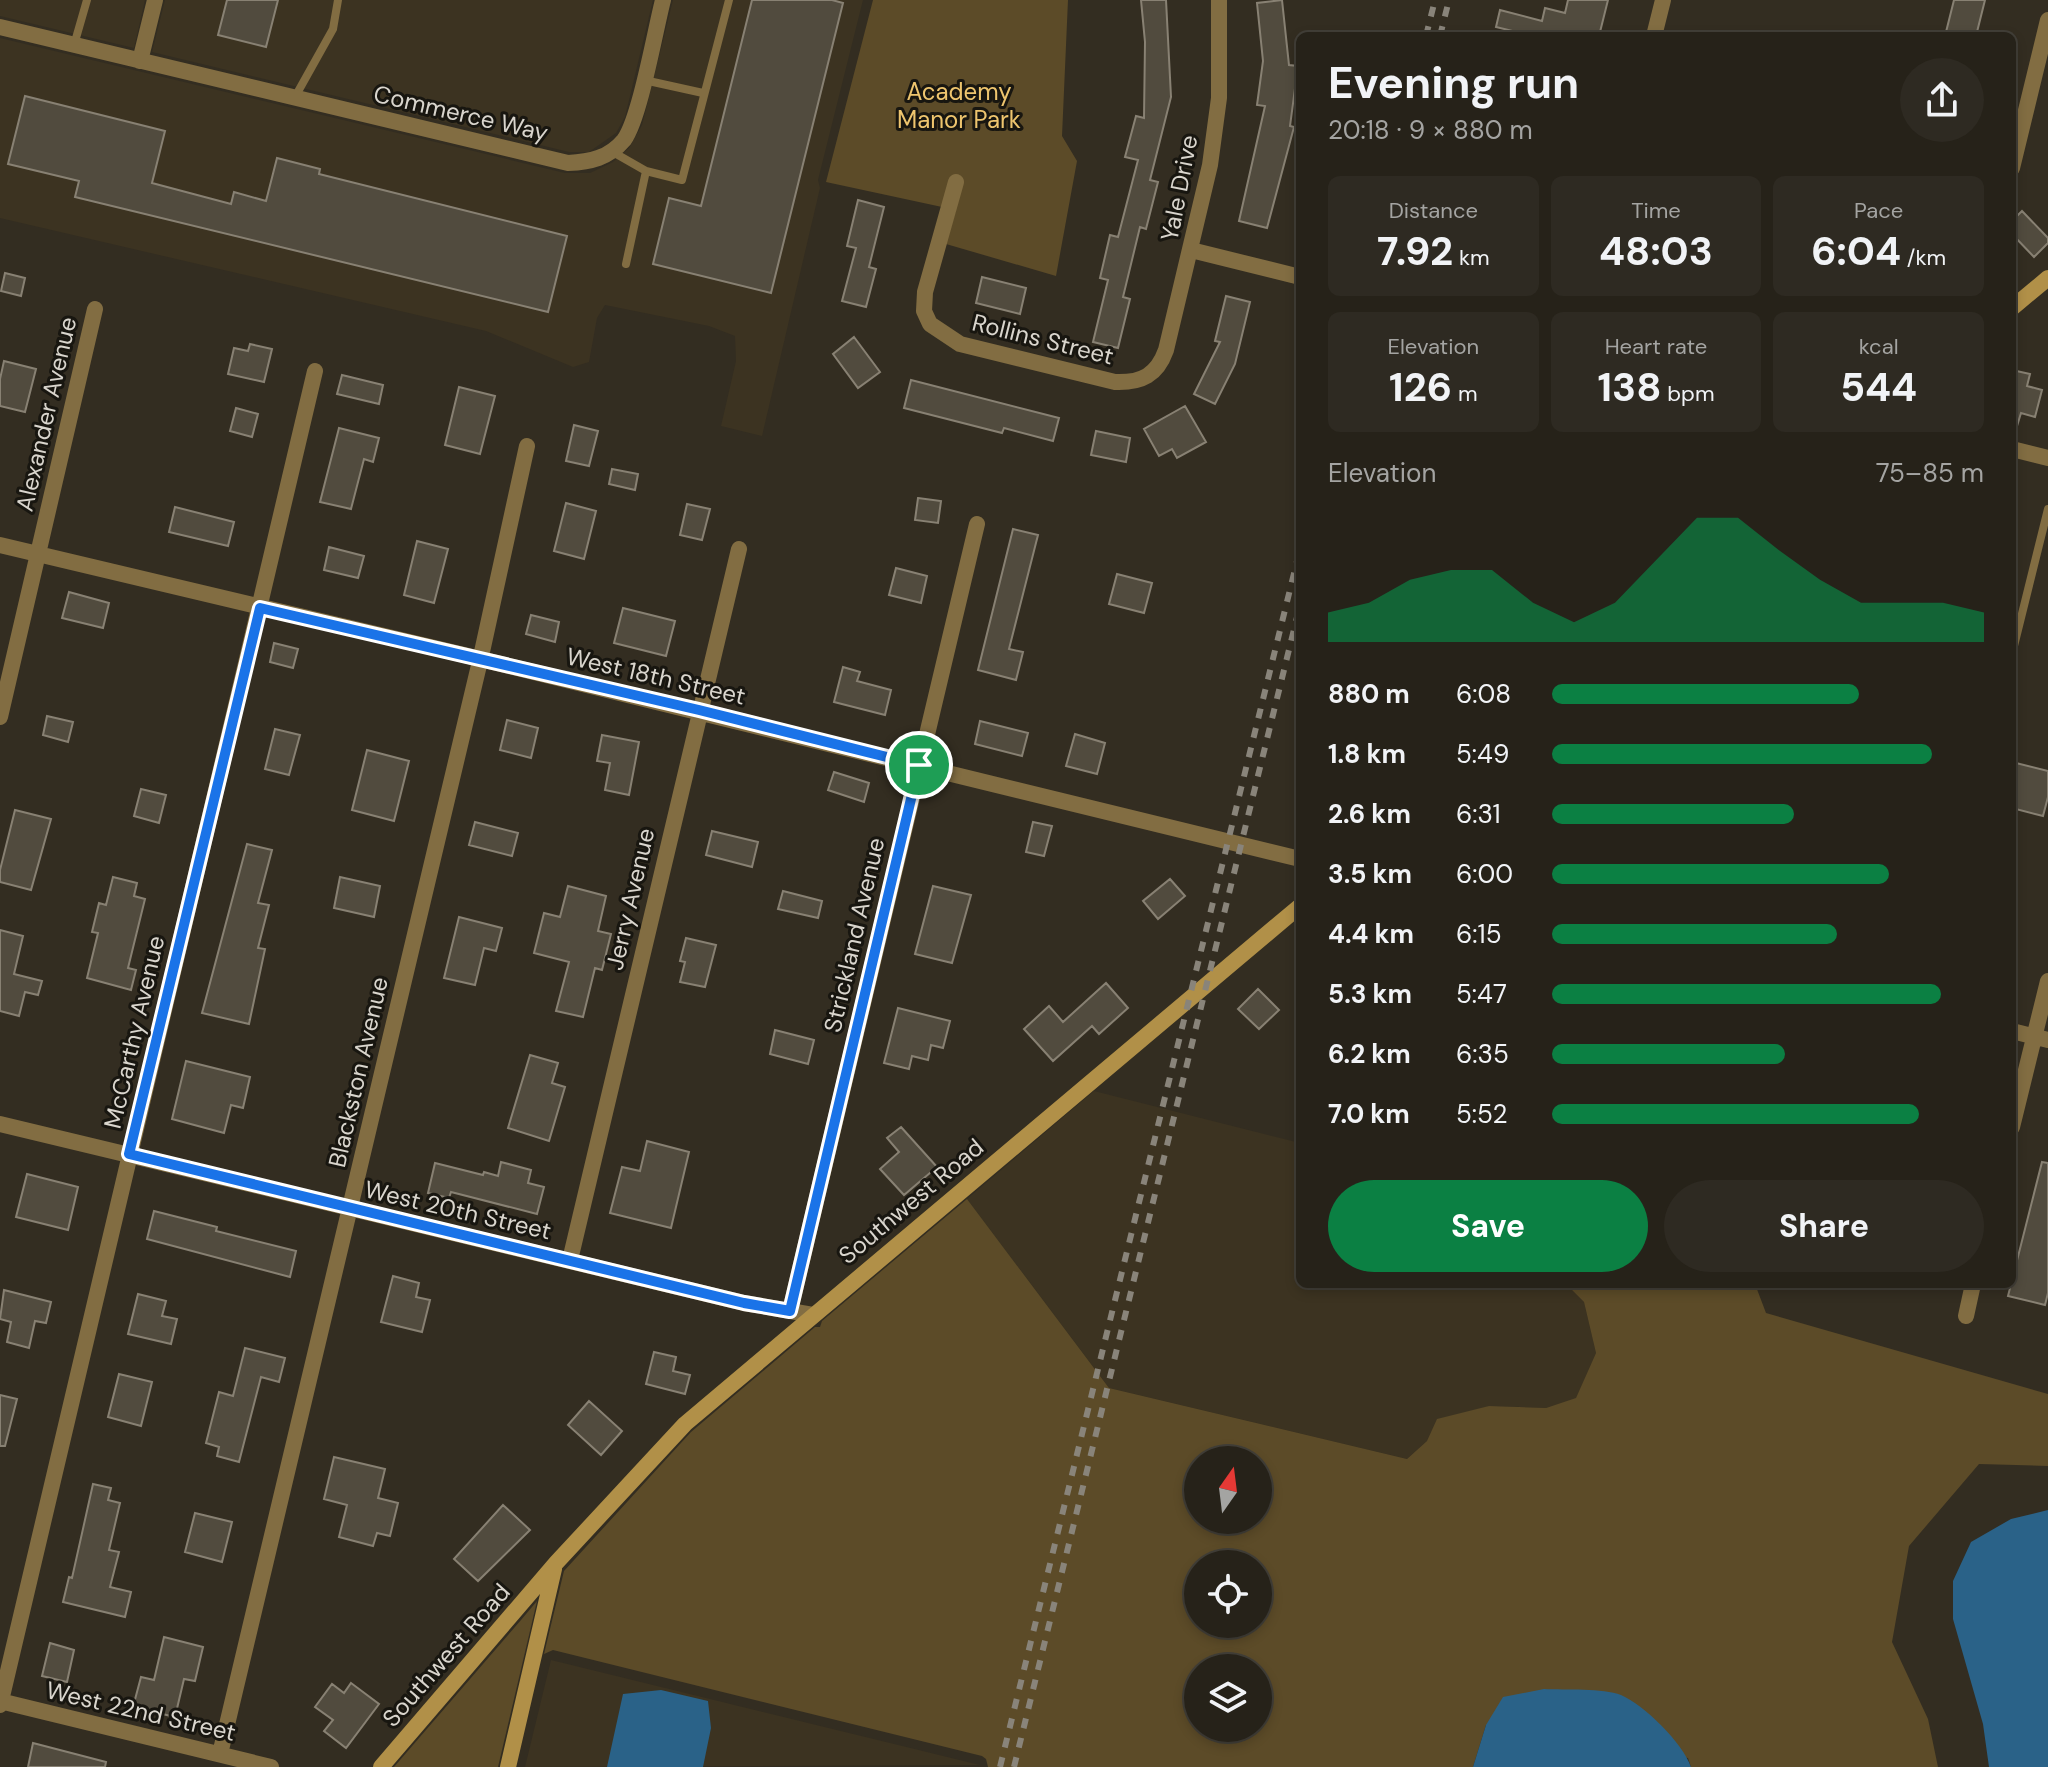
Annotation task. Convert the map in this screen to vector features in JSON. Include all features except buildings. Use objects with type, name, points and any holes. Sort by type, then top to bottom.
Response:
[{"type":"street","points":[[140,61],[155,0]]},
{"type":"street","points":[[611,151],[624,140],[634,120],[663,0]]},
{"type":"street","name":"Yale Drive","points":[[1150,377],[1161,365],[1166,350],[1210,165],[1219,98],[1219,0]]},
{"type":"street","points":[[1655,32],[1663,0]]},
{"type":"street","points":[[2016,152],[2048,20]]},
{"type":"street","name":"Commerce Way","points":[[0,27],[568,163],[591,162],[611,151]]},
{"type":"street","name":"Rollins Street","points":[[956,182],[925,292],[924,311],[930,324],[960,344],[1115,382],[1132,383],[1150,377]]},
{"type":"street","points":[[1191,250],[1296,276]]},
{"type":"street","points":[[2016,305],[2048,278]]},
{"type":"street","name":"Alexander Avenue","points":[[0,717],[95,309]]},
{"type":"street","name":"McCarthy Avenue","points":[[0,1703],[315,371]]},
{"type":"street","name":"Blackston Avenue","points":[[220,1754],[480,661],[527,446]]},
{"type":"street","points":[[2016,450],[2048,458]]},
{"type":"street","name":"Strickland Avenue","points":[[790,1311],[977,524]]},
{"type":"street","name":"West 18th Street","points":[[0,545],[480,661],[699,710],[1296,858]]},
{"type":"street","name":"Jerry Avenue","points":[[570,1260],[739,549]]},
{"type":"street","name":"Southwest Road","points":[[381,1767],[556,1563],[685,1424],[1296,909]]},
{"type":"street","points":[[2016,1115],[2041,1038],[2048,981]]},
{"type":"street","points":[[2016,1032],[2041,1038]]},
{"type":"street","name":"West 20th Street","points":[[0,1124],[744,1303],[813,1315]]},
{"type":"street","points":[[1966,1316],[1972,1288]]},
{"type":"street","points":[[508,1767],[556,1563]]},
{"type":"street","name":"West 22nd Street","points":[[0,1703],[271,1767]]},
{"type":"lane","points":[[74,45],[87,0]]},
{"type":"lane","points":[[295,98],[333,29],[338,0]]},
{"type":"lane","points":[[611,151],[646,171],[682,180],[729,0]]},
{"type":"lane","points":[[643,80],[703,93]]},
{"type":"lane","points":[[626,264],[646,171]]},
{"type":"lane","points":[[2016,638],[2048,509]]},
{"type":"shaded area","points":[[0,0],[145,0],[134,48],[0,16]]},
{"type":"shaded area","points":[[165,0],[653,0],[625,117],[616,133],[589,152],[569,152],[152,52]]},
{"type":"shaded area","points":[[673,0],[863,0],[818,180],[820,188],[762,436],[721,426],[736,361],[735,336],[709,326],[605,305],[597,318],[589,362],[573,367],[486,331],[0,218],[0,38],[565,173],[590,173],[613,162],[629,148],[642,125]]},
{"type":"shaded area","points":[[1094,1091],[1296,1142],[1296,1288],[1570,1288],[1584,1302],[1596,1353],[1576,1399],[1546,1408],[1489,1406],[1427,1441],[1407,1459],[1109,1388],[967,1199]]},
{"type":"shaded area","points":[[551,1660],[980,1765],[525,1767]]},
{"type":"green space","name":"Academy Manor Park","points":[[873,0],[1068,0],[1062,136],[1077,161],[1056,276],[946,244],[956,210],[826,182]]},
{"type":"green space","points":[[967,1199],[1109,1388],[1407,1459],[1427,1441],[1437,1419],[1489,1406],[1546,1408],[1576,1398],[1596,1353],[1584,1302],[1570,1288],[1757,1288],[1766,1313],[2048,1394],[2048,1466],[1979,1464],[1909,1546],[1892,1642],[1928,1719],[1938,1767],[1691,1767],[1688,1758],[1486,1725],[1473,1767],[988,1767],[982,1756],[553,1650],[544,1654],[564,1571],[691,1432],[815,1327],[820,1327],[822,1321]]},
{"type":"green space","points":[[537,1601],[498,1767],[394,1767],[521,1620]]},
{"type":"water","points":[[2048,1510],[2048,1767],[1989,1767],[1983,1724],[1953,1619],[1953,1581],[1971,1542],[2011,1519]]},
{"type":"water","points":[[1544,1689],[1594,1690],[1621,1695],[1641,1707],[1662,1726],[1680,1747],[1691,1767],[1473,1767],[1486,1725],[1503,1697]]},
{"type":"water","points":[[661,1690],[708,1701],[711,1728],[703,1767],[607,1767],[623,1694]]},
{"type":"railway","points":[[1427,32],[1435,0]]},
{"type":"railway","points":[[1441,32],[1449,0]]},
{"type":"railway","points":[[1000,1767],[1296,565]]},
{"type":"railway","points":[[1014,1767],[1296,621]]},
{"type":"route","points":[[260,608],[699,710],[919,765],[790,1311],[744,1303],[129,1154],[260,608]]}]
